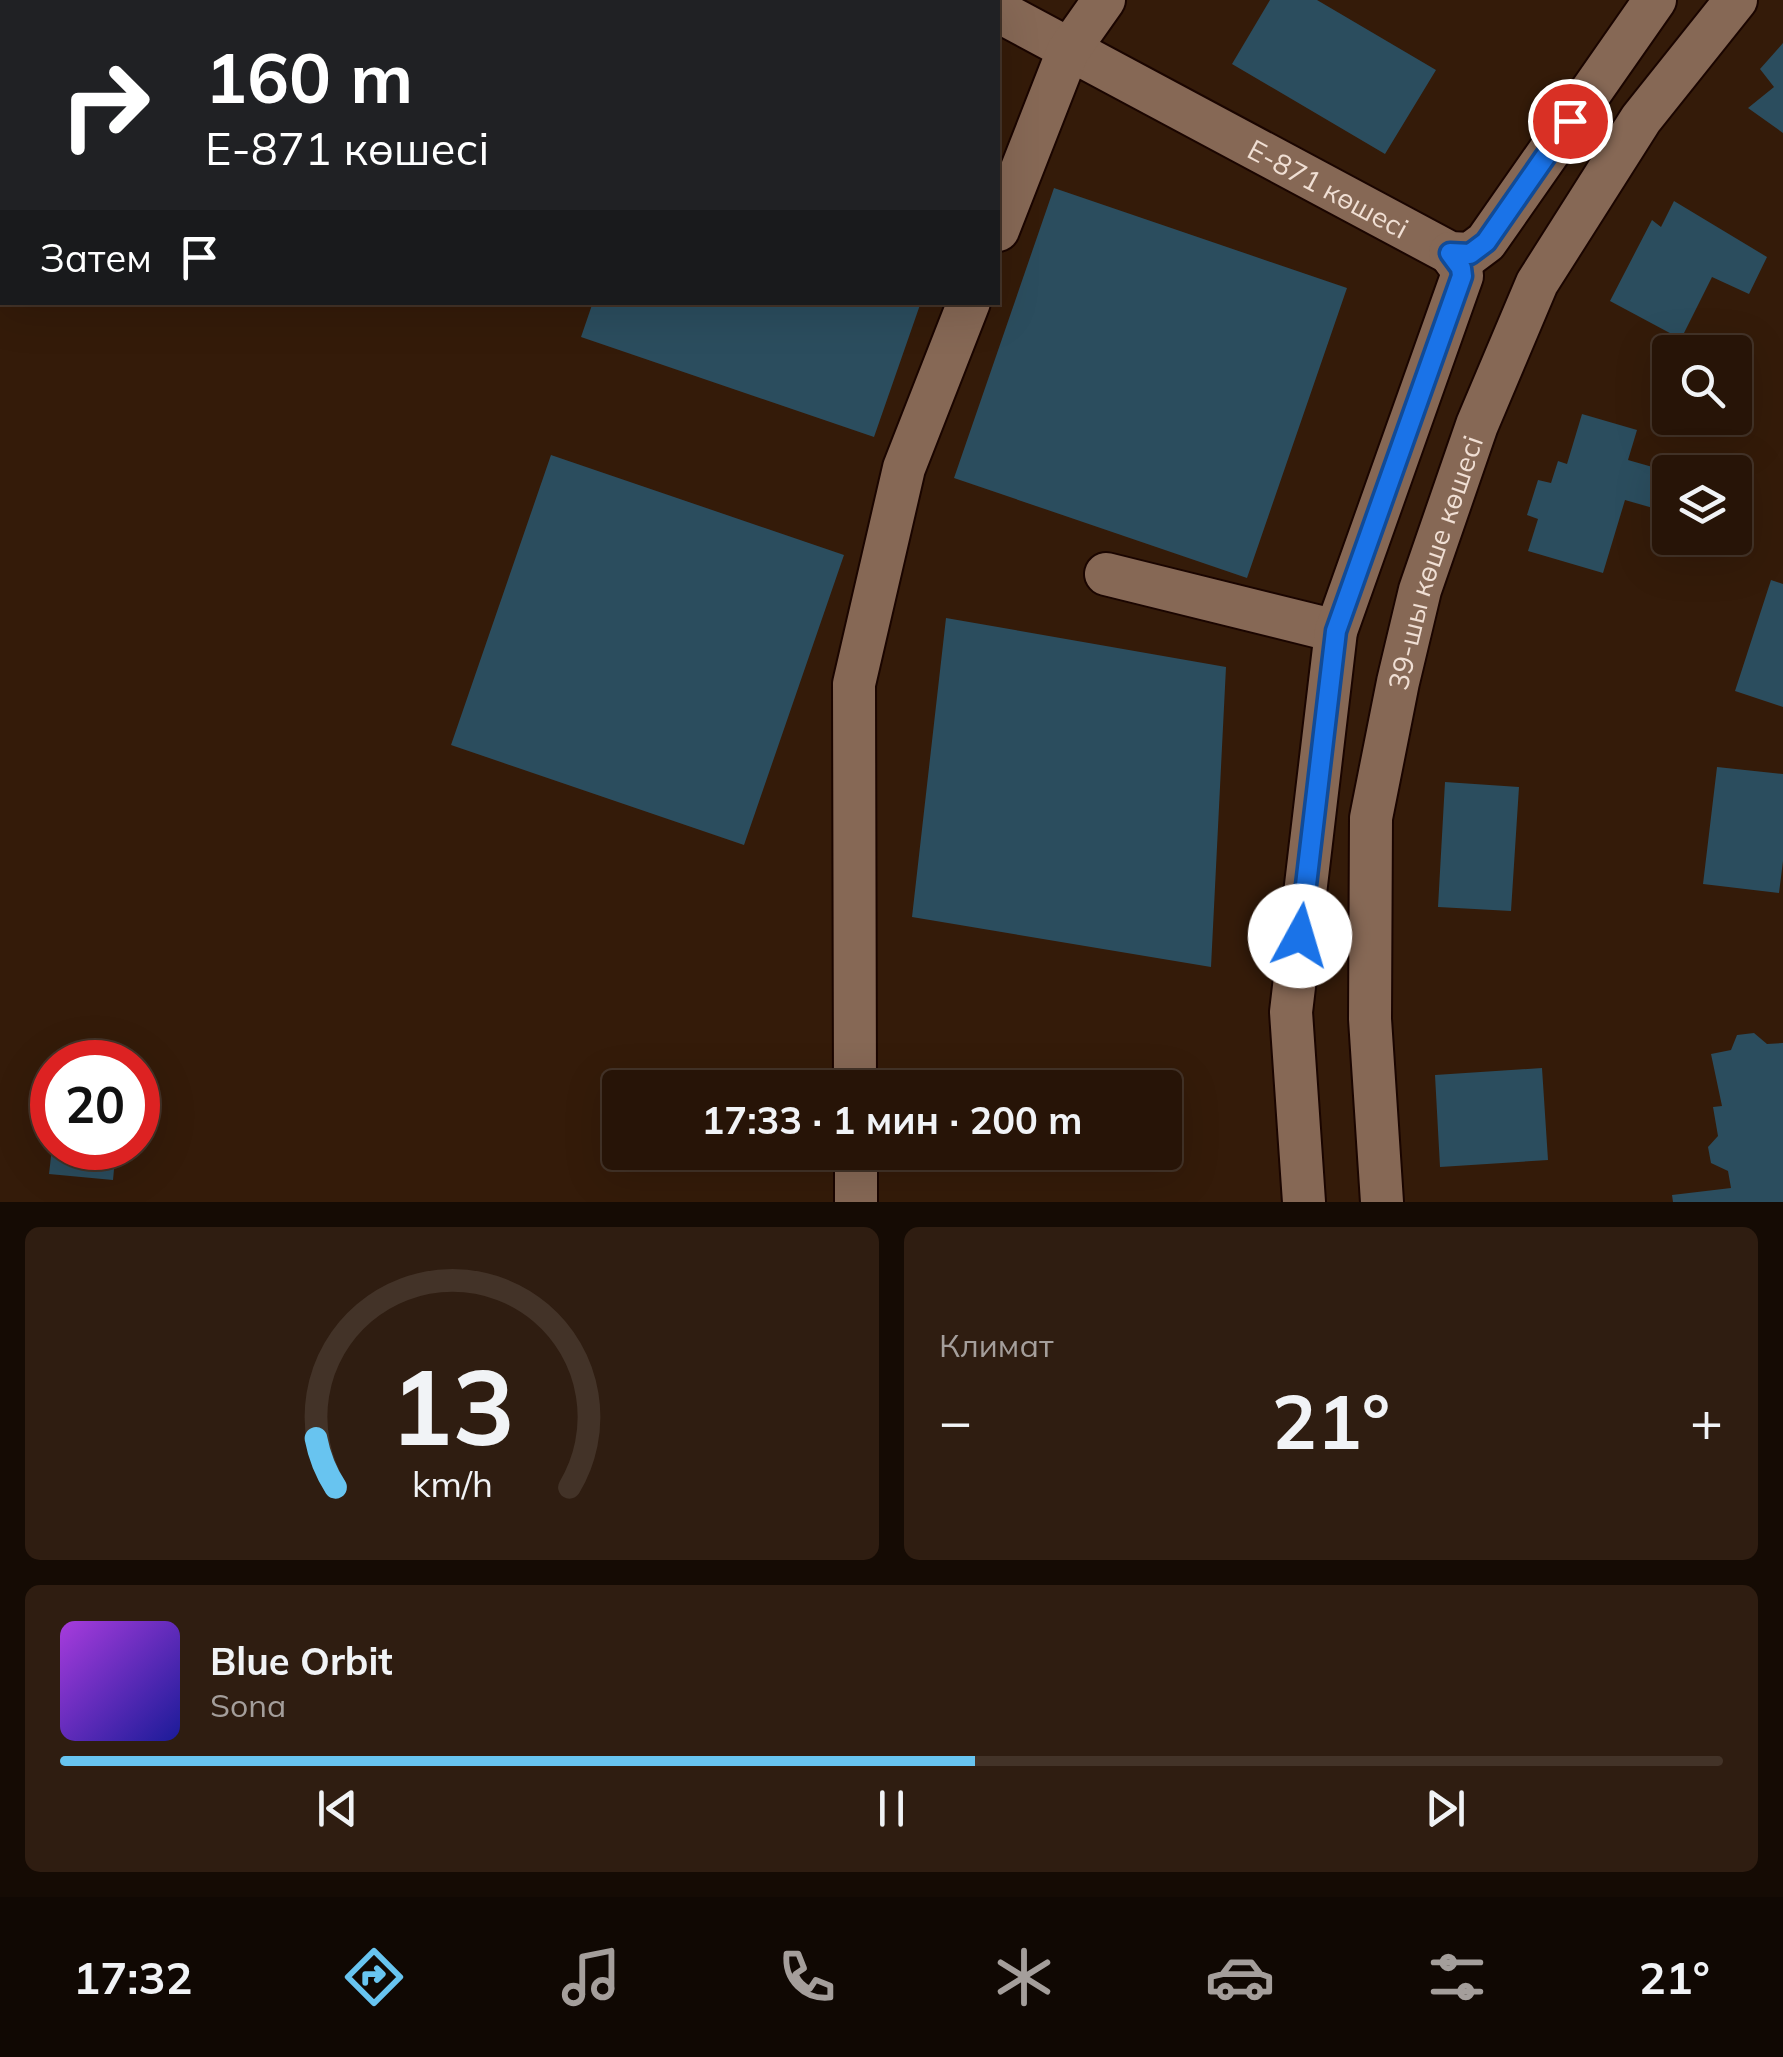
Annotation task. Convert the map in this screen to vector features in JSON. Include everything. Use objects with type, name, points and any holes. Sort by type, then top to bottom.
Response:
[{"type":"street","points":[[1000,225],[1068,51],[1104,0]]},
{"type":"street","points":[[1450,253],[1470,254],[1486,242],[1655,0]]},
{"type":"street","name":"39-шы көше көшесі","points":[[1382,1202],[1370,1019],[1371,818],[1420,590],[1478,425],[1537,284],[1641,119],[1736,0]]},
{"type":"street","name":"Е-871 көшесі","points":[[1000,12],[1450,253]]},
{"type":"street","points":[[1304,1202],[1291,1012],[1336,631],[1462,276],[1450,253]]},
{"type":"street","points":[[856,1070],[854,684],[904,468],[968,305]]},
{"type":"street","points":[[1106,574],[1336,631]]},
{"type":"street","points":[[856,1170],[856,1202]]},
{"type":"building","points":[[1270,0],[1317,0],[1436,70],[1385,154],[1232,64]]},
{"type":"building","points":[[1783,43],[1783,133],[1748,108],[1774,87],[1760,69]]},
{"type":"building","points":[[1054,188],[1347,288],[1247,578],[954,478]]},
{"type":"building","points":[[1674,201],[1767,257],[1749,294],[1712,277],[1683,335],[1674,335],[1610,301],[1652,220],[1661,227]]},
{"type":"building","points":[[592,305],[920,305],[874,437],[581,337]]},
{"type":"building","points":[[1582,414],[1637,430],[1628,460],[1652,467],[1652,508],[1625,500],[1603,573],[1528,551],[1538,519],[1527,515],[1538,480],[1551,483],[1558,461],[1567,464]]},
{"type":"building","points":[[551,455],[844,555],[744,845],[451,745]]},
{"type":"building","points":[[1771,580],[1783,584],[1783,707],[1735,691]]},
{"type":"building","points":[[946,618],[1226,667],[1211,967],[912,917]]},
{"type":"building","points":[[1717,767],[1783,774],[1779,893],[1703,884]]},
{"type":"building","points":[[1445,782],[1519,787],[1511,911],[1438,907]]},
{"type":"building","points":[[1754,1033],[1767,1044],[1783,1043],[1783,1202],[1673,1202],[1672,1195],[1731,1188],[1728,1171],[1711,1163],[1708,1147],[1718,1136],[1713,1107],[1722,1106],[1711,1054],[1731,1050],[1737,1035]]},
{"type":"building","points":[[1542,1068],[1548,1160],[1440,1167],[1435,1075]]},
{"type":"building","points":[[49,1170],[114,1170],[113,1180],[49,1174]]},
{"type":"route","points":[[1300,936],[1336,631],[1462,276],[1450,253],[1470,254],[1486,242],[1570,121]]}]
